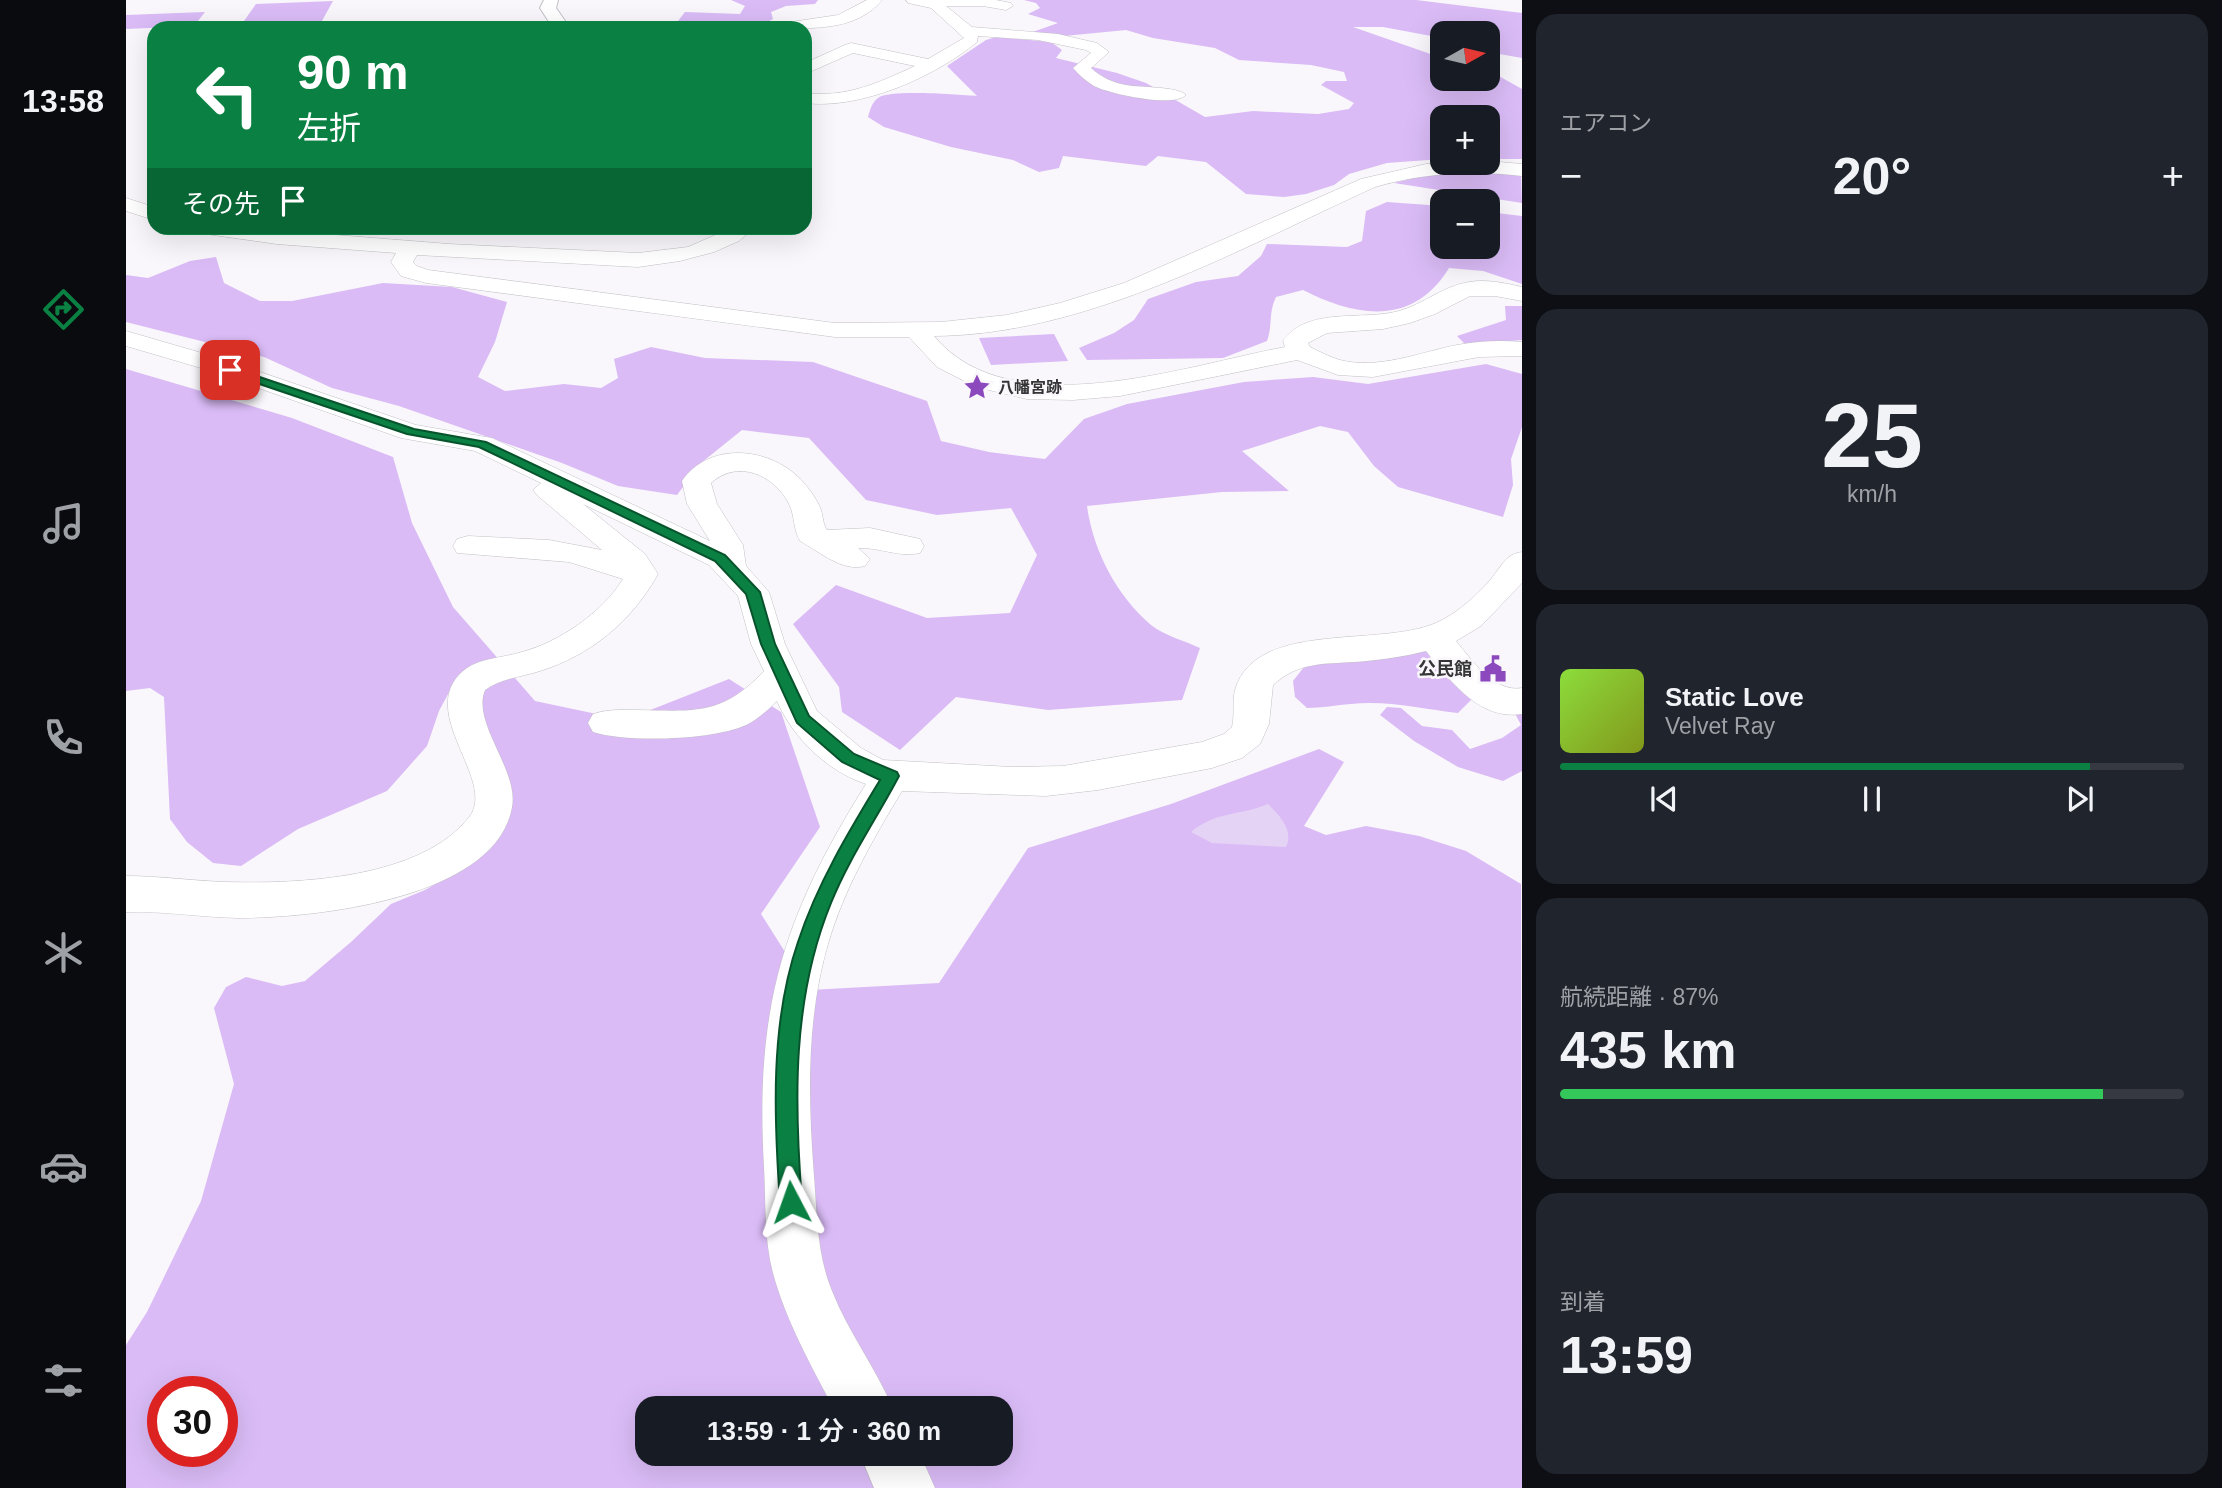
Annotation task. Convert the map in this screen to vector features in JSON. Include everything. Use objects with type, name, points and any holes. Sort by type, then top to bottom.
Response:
[{"type":"street","points":[[551,0],[548,8],[555,21]]},
{"type":"street","points":[[812,23],[854,14],[875,0]]},
{"type":"street","points":[[920,1],[984,2],[1006,6]]},
{"type":"street","points":[[920,1],[968,31],[1059,38],[1093,46],[1101,51],[1100,54],[1081,68],[1093,78],[1127,91],[1177,95]]},
{"type":"street","points":[[830,21],[841,6],[838,3]]},
{"type":"street","points":[[812,99],[865,94],[969,42],[972,39],[968,31]]},
{"type":"street","points":[[812,66],[851,48],[928,64]]},
{"type":"street","points":[[411,248],[402,262],[409,271],[426,276],[771,323],[835,330],[917,331],[1007,322],[1066,309],[1119,292],[1368,183],[1397,174],[1424,167],[1464,165],[1522,170]]},
{"type":"street","points":[[126,204],[147,212]]},
{"type":"street","points":[[256,235],[411,248],[648,259],[668,258],[709,248],[732,235]]},
{"type":"street","points":[[1300,352],[1295,341],[1319,327],[1382,322],[1422,312],[1447,295],[1471,289],[1502,289],[1522,294]]},
{"type":"street","points":[[917,331],[938,356],[962,371],[1008,387],[1044,392],[1102,389],[1300,352],[1330,366],[1351,369],[1392,366],[1496,348],[1522,349]]},
{"type":"street","points":[[126,338],[211,363],[411,432],[482,444],[720,558],[753,592],[768,644],[803,719],[848,758],[874,772],[891,776],[1031,782],[1145,767],[1223,750],[1244,739],[1250,731],[1253,715],[1251,692],[1255,679],[1269,667],[1298,654],[1361,649],[1434,638],[1467,623],[1493,598],[1522,562]]},
{"type":"street","points":[[731,569],[728,545],[702,504],[696,481],[718,465],[739,461],[765,464],[805,505],[811,534],[855,559]]},
{"type":"street","points":[[523,463],[546,488],[634,561],[642,574]]},
{"type":"street","points":[[821,540],[862,538],[909,545]]},
{"type":"street","points":[[468,546],[577,552],[642,574]]},
{"type":"street","points":[[126,894],[240,900],[292,898],[344,891],[399,879],[454,855],[478,835],[492,815],[496,795],[470,725],[466,709],[468,688],[473,681],[491,672],[540,659],[582,639],[620,603],[642,574]]},
{"type":"street","points":[[1434,638],[1469,678],[1493,697],[1504,702],[1522,701]]},
{"type":"street","points":[[606,723],[647,724],[727,718],[766,691],[781,674]]},
{"type":"street","points":[[858,1396],[815,1314],[799,1274],[785,1124],[786,1076],[795,989],[806,943],[834,878],[891,776]]},
{"type":"street","points":[[895,1466],[905,1488]]},
{"type":"shaded area","points":[[731,0],[818,0],[815,4],[786,6],[771,12],[773,19],[769,21],[678,21],[685,12],[740,14],[745,6]]},
{"type":"shaded area","points":[[1024,0],[1416,0],[1522,13],[1522,58],[1500,54],[1500,21],[1430,21],[1430,36],[1383,27],[1353,27],[1430,54],[1430,91],[1500,91],[1500,77],[1522,89],[1522,159],[1500,159],[1500,105],[1430,105],[1430,160],[1387,163],[1349,174],[1334,185],[1306,194],[1284,197],[1246,194],[1206,162],[1158,156],[1146,166],[1063,156],[1059,168],[1039,172],[1013,160],[951,147],[884,127],[868,117],[874,102],[885,95],[925,93],[977,96],[947,66],[986,40],[996,37],[1051,42],[1062,50],[1056,58],[1146,83],[1205,117],[1253,111],[1318,114],[1349,109],[1354,103],[1321,85],[1326,81],[1347,81],[1344,72],[1311,65],[1239,60],[1215,48],[1153,38],[1126,30],[1064,36],[1030,33],[1058,23],[1028,14],[1040,8],[1036,3]]},
{"type":"shaded area","points":[[333,1],[322,21],[244,21],[256,4]]},
{"type":"shaded area","points":[[205,12],[198,21],[147,21],[147,28],[126,29],[126,15]]},
{"type":"shaded area","points":[[1521,173],[1522,203],[1500,200],[1500,189],[1432,189],[1394,183],[1430,174]]},
{"type":"shaded area","points":[[1387,202],[1430,205],[1430,259],[1500,259],[1500,213],[1522,216],[1522,284],[1483,271],[1449,268],[1435,287],[1418,300],[1401,308],[1382,311],[1343,306],[1303,290],[1276,297],[1267,341],[1223,358],[1087,360],[1079,348],[1114,333],[1134,320],[1148,299],[1196,282],[1238,276],[1261,256],[1267,244],[1347,247],[1362,241],[1366,211]]},
{"type":"shaded area","points":[[216,257],[224,283],[260,301],[292,301],[383,283],[452,287],[507,302],[495,342],[478,377],[505,391],[564,384],[601,388],[618,378],[614,359],[651,347],[705,358],[813,362],[927,401],[941,441],[989,452],[1045,459],[1084,419],[1127,404],[1244,382],[1313,377],[1368,384],[1486,364],[1522,374],[1522,427],[1511,459],[1513,485],[1503,517],[1398,487],[1374,466],[1348,432],[1320,426],[1242,451],[1289,491],[1222,492],[1087,506],[1101,555],[1127,600],[1156,629],[1200,648],[1182,700],[1048,710],[956,697],[900,750],[842,712],[839,687],[793,624],[836,585],[927,618],[1010,613],[1037,555],[1011,508],[937,515],[866,500],[809,438],[742,430],[701,463],[677,495],[618,486],[562,463],[399,406],[332,388],[264,357],[126,322],[126,275],[148,278],[190,261]]},
{"type":"shaded area","points":[[1505,306],[1522,306],[1522,340],[1466,345],[1457,336],[1506,320]]},
{"type":"shaded area","points":[[1054,334],[1068,361],[991,365],[979,338]]},
{"type":"shaded area","points":[[126,369],[292,418],[393,457],[412,523],[453,607],[535,701],[625,720],[729,679],[781,712],[820,827],[761,914],[809,990],[939,983],[1028,848],[1171,804],[1319,749],[1344,762],[1304,826],[1326,835],[1366,826],[1419,836],[1466,851],[1521,884],[1522,1488],[126,1488],[126,1345],[147,1312],[201,1201],[234,1084],[214,1008],[226,987],[246,977],[282,986],[305,981],[391,904],[425,890],[463,868],[482,813],[468,678],[454,683],[439,711],[427,746],[387,791],[298,829],[241,866],[213,863],[187,842],[170,819],[164,697],[150,688],[126,691]]},
{"type":"shaded area","points":[[1428,650],[1476,695],[1458,713],[1378,703],[1307,708],[1295,697],[1293,681],[1304,667],[1333,660]]},
{"type":"shaded area","points":[[1522,699],[1522,771],[1503,781],[1458,767],[1414,741],[1380,715],[1387,707],[1401,708],[1422,726],[1452,730],[1470,749],[1502,738],[1521,725],[1510,704]]},
{"type":"shaded area","points":[[1268,804],[1287,829],[1286,847],[1212,843],[1191,832],[1210,820]]},
{"type":"place","name":"八幡宮跡","points":[[977,387]]},
{"type":"place","name":"公民館","points":[[1493,669]]},
{"type":"route","points":[[230,370],[411,432],[482,444],[720,558],[753,592],[768,644],[803,719],[848,758],[874,772],[891,776],[823,900],[806,943],[795,989],[786,1076],[785,1124],[791,1202]]}]
